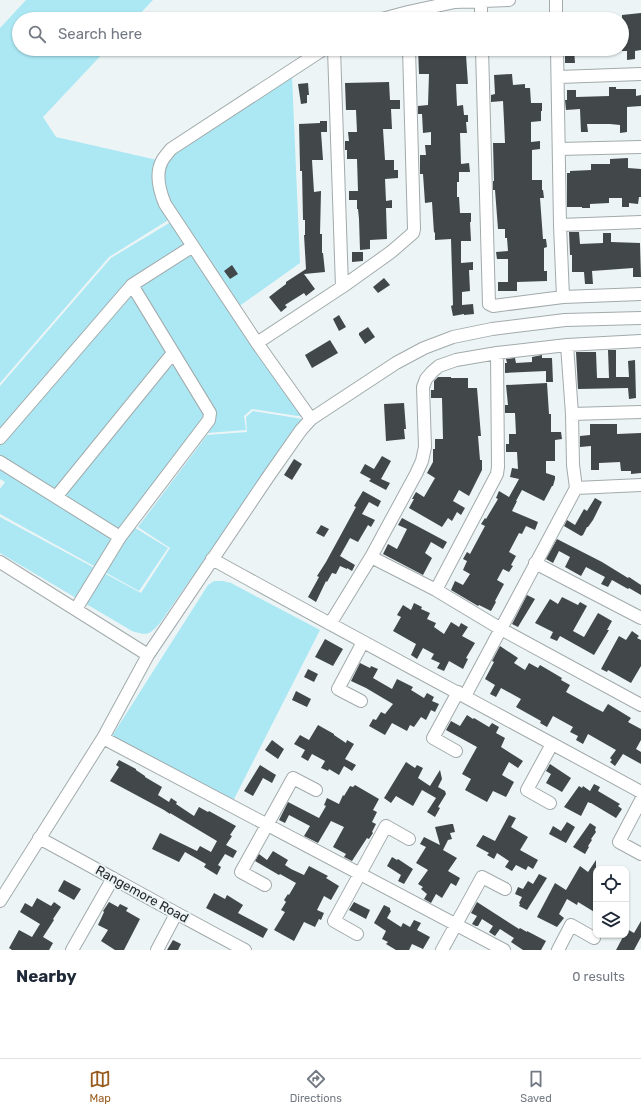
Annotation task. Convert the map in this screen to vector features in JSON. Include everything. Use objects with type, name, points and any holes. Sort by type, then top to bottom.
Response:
[{"type":"street","points":[[419,12],[456,2],[509,0]]},
{"type":"street","points":[[556,0],[556,12]]},
{"type":"street","points":[[481,1],[481,12]]},
{"type":"street","points":[[311,419],[257,343],[165,204],[161,194],[159,180],[162,159],[172,149],[313,56]]},
{"type":"street","points":[[334,56],[342,287]]},
{"type":"street","points":[[257,343],[342,287],[391,252],[413,233],[409,56]]},
{"type":"street","points":[[482,56],[489,304],[493,306],[563,297],[641,294]]},
{"type":"street","points":[[558,56],[560,225],[563,297]]},
{"type":"street","points":[[559,77],[641,74]]},
{"type":"street","points":[[559,149],[641,147]]},
{"type":"street","points":[[560,225],[641,222]]},
{"type":"street","points":[[0,438],[132,285],[193,246]]},
{"type":"street","points":[[76,609],[120,537],[209,420],[210,413],[132,285]]},
{"type":"street","points":[[0,901],[103,738],[148,655],[268,477],[301,430],[311,419],[396,363],[424,348],[453,338],[492,329],[558,321],[641,318]]},
{"type":"street","points":[[330,624],[371,556],[422,461],[425,447],[423,387],[426,379],[432,372],[439,366],[456,360],[497,353],[567,345],[641,341]]},
{"type":"street","points":[[456,751],[433,738],[500,629],[576,488],[573,464],[572,414],[567,345]]},
{"type":"street","points":[[56,497],[174,353]]},
{"type":"street","points":[[436,590],[497,474],[497,353]]},
{"type":"street","points":[[572,414],[641,412]]},
{"type":"street","points":[[0,462],[120,537]]},
{"type":"street","points":[[576,488],[641,485]]},
{"type":"street","points":[[371,556],[436,590],[500,629],[641,705]]},
{"type":"street","points":[[212,559],[641,792]]},
{"type":"street","points":[[0,562],[148,655]]},
{"type":"street","points":[[536,563],[641,618]]},
{"type":"street","points":[[361,701],[338,689],[363,642]]},
{"type":"street","points":[[103,738],[504,950]]},
{"type":"street","points":[[550,802],[527,790],[552,744]]},
{"type":"street","points":[[264,884],[242,872],[293,778],[316,790]]},
{"type":"street","points":[[641,800],[619,842],[641,854]]},
{"type":"street","points":[[357,934],[334,921],[359,874],[386,826],[409,839]]},
{"type":"street","name":"Rangemore Road","points":[[39,838],[176,914],[245,950]]},
{"type":"street","points":[[442,950],[482,877],[505,890]]},
{"type":"street","points":[[72,950],[113,878]]},
{"type":"street","points":[[157,950],[176,914]]},
{"type":"street","points":[[558,950],[572,925],[593,937]]},
{"type":"shaded area","points":[[26,0],[153,0],[142,12],[15,12]]},
{"type":"shaded area","points":[[12,15],[12,56],[100,56],[43,117],[56,137],[166,162],[174,153],[292,75],[300,263],[238,307],[178,214],[109,257],[0,383],[0,28]]},
{"type":"shaded area","points":[[171,222],[304,417],[252,409],[244,416],[246,430],[194,434],[127,523],[168,548],[139,591],[0,514],[0,489],[5,482],[0,479],[0,386],[111,258]]},
{"type":"shaded area","points":[[253,411],[303,419],[160,623],[151,632],[142,634],[132,631],[0,553],[0,517],[141,593],[170,548],[138,527],[207,435],[247,432],[246,417]]},
{"type":"shaded area","points":[[214,581],[231,583],[320,630],[232,803],[112,736],[208,585]]},
{"type":"building","points":[[641,13],[641,50],[635,51],[635,59],[627,60],[627,56],[629,56],[629,14]]},
{"type":"building","points":[[418,56],[466,56],[468,84],[456,84],[457,106],[463,105],[464,115],[468,115],[468,122],[466,122],[467,133],[460,133],[461,164],[469,163],[470,172],[459,172],[457,197],[459,197],[460,213],[471,213],[471,241],[461,241],[461,263],[473,262],[473,270],[469,270],[470,291],[462,292],[462,305],[473,304],[474,314],[453,316],[451,306],[453,305],[451,239],[435,240],[432,202],[425,203],[423,174],[420,174],[420,155],[426,155],[425,145],[431,145],[431,132],[423,133],[422,114],[418,114],[418,106],[428,105],[429,74],[419,74]]},
{"type":"building","points":[[565,56],[574,56],[575,63],[565,63]]},
{"type":"building","points":[[512,74],[513,85],[525,84],[525,88],[530,88],[531,103],[542,103],[541,121],[531,122],[531,142],[540,141],[540,149],[532,150],[532,180],[542,180],[544,198],[540,198],[543,239],[546,239],[547,247],[544,248],[544,271],[547,271],[547,281],[517,282],[517,291],[498,291],[498,282],[508,282],[508,259],[497,259],[496,252],[508,251],[507,238],[505,238],[505,229],[498,229],[495,190],[493,190],[493,143],[505,143],[503,101],[491,102],[491,95],[495,94],[494,75]]},
{"type":"building","points":[[389,82],[390,100],[400,100],[400,109],[391,109],[392,129],[383,129],[385,160],[394,160],[394,170],[398,170],[398,178],[385,179],[386,201],[392,200],[392,208],[386,208],[387,239],[370,240],[370,249],[360,250],[357,200],[349,200],[349,191],[358,191],[357,159],[347,159],[347,150],[345,150],[345,141],[349,141],[348,132],[357,132],[356,110],[346,110],[345,83]]},
{"type":"building","points":[[308,83],[309,95],[307,95],[307,103],[301,104],[298,84]]},
{"type":"building","points":[[609,87],[616,87],[616,89],[636,89],[636,96],[641,95],[641,106],[627,107],[627,132],[620,133],[620,125],[587,124],[588,132],[581,132],[580,109],[566,110],[565,100],[567,100],[567,90],[576,90],[576,97],[609,96]]},
{"type":"building","points":[[320,121],[327,121],[327,132],[321,132],[323,160],[312,160],[314,192],[321,191],[320,234],[322,234],[322,253],[325,272],[304,274],[315,289],[306,296],[304,293],[285,305],[287,307],[281,312],[269,297],[286,284],[286,282],[306,269],[304,235],[305,220],[303,220],[299,124],[320,123]]},
{"type":"building","points":[[628,158],[628,168],[641,169],[641,197],[639,197],[638,204],[629,203],[629,207],[622,207],[622,198],[609,198],[609,203],[590,204],[590,208],[567,207],[567,173],[570,173],[570,171],[591,170],[591,164],[610,164],[610,159]]},
{"type":"building","points":[[569,232],[579,232],[580,244],[603,243],[603,233],[611,233],[611,242],[640,243],[641,277],[633,277],[633,268],[592,271],[593,284],[585,284],[584,272],[572,272],[572,255],[570,255]]},
{"type":"building","points":[[352,252],[363,252],[363,261],[352,262]]},
{"type":"building","points":[[232,265],[238,274],[230,279],[224,271]]},
{"type":"building","points":[[384,278],[390,285],[378,293],[373,287]]},
{"type":"building","points":[[339,315],[346,327],[339,331],[333,319]]},
{"type":"building","points":[[368,327],[375,337],[365,344],[359,333]]},
{"type":"building","points":[[330,340],[338,353],[312,368],[305,355]]},
{"type":"building","points":[[608,350],[616,350],[616,377],[629,377],[628,361],[635,360],[636,398],[629,399],[628,388],[578,389],[576,352],[596,352],[597,378],[609,378]]},
{"type":"building","points":[[542,355],[542,358],[552,358],[553,382],[546,382],[546,371],[505,373],[505,363],[507,363],[506,359],[515,358],[516,363],[532,362],[532,357]]},
{"type":"building","points":[[438,377],[468,378],[468,388],[477,388],[481,436],[478,436],[480,460],[482,460],[482,470],[469,496],[459,490],[453,501],[465,508],[461,515],[457,512],[452,521],[448,518],[442,527],[409,508],[416,492],[424,497],[435,478],[427,473],[433,462],[435,439],[443,439],[442,398],[431,398],[431,390],[434,390],[434,381]]},
{"type":"building","points":[[547,383],[549,414],[551,414],[551,432],[561,432],[562,439],[555,440],[555,461],[546,461],[546,473],[555,476],[555,479],[553,486],[544,501],[522,490],[516,501],[512,511],[538,522],[535,530],[526,526],[522,534],[519,533],[509,552],[516,556],[511,565],[513,566],[509,572],[503,569],[497,580],[504,584],[491,611],[479,605],[478,606],[451,590],[455,581],[463,585],[470,574],[463,570],[467,561],[463,559],[467,552],[470,554],[485,526],[481,524],[485,518],[486,519],[498,499],[496,498],[499,491],[509,497],[519,479],[510,477],[512,468],[518,469],[517,452],[506,452],[506,444],[509,444],[509,434],[516,434],[515,413],[505,413],[505,405],[508,405],[506,385]]},
{"type":"building","points":[[404,403],[406,429],[404,429],[405,439],[386,441],[384,404]]},
{"type":"building","points":[[590,424],[617,424],[617,434],[641,433],[641,473],[631,474],[631,471],[621,471],[620,462],[599,463],[599,470],[591,470],[591,446],[580,447],[580,436],[590,435]]},
{"type":"building","points":[[382,456],[391,461],[381,479],[390,483],[386,490],[369,481],[371,479],[360,473],[365,464],[374,469]]},
{"type":"building","points":[[294,459],[302,464],[292,480],[284,475]]},
{"type":"building","points":[[363,491],[381,501],[378,507],[369,502],[362,514],[375,520],[371,527],[368,525],[358,542],[350,538],[340,556],[355,565],[352,571],[340,566],[336,574],[332,573],[327,582],[326,581],[316,602],[308,597],[319,577],[317,576],[356,507],[354,506]]},
{"type":"building","points":[[595,498],[602,502],[583,535],[581,536],[564,526],[567,520],[575,525],[584,509],[587,511]]},
{"type":"building","points":[[402,518],[447,542],[443,549],[431,542],[425,553],[432,558],[423,575],[383,554],[388,544],[397,549],[407,529],[398,525]]},
{"type":"building","points":[[321,525],[329,529],[324,537],[316,533]]},
{"type":"building","points":[[557,539],[602,562],[641,585],[641,595],[612,580],[608,587],[601,584],[605,577],[586,567],[581,576],[565,567],[570,557],[559,551],[553,563],[546,559]]},
{"type":"building","points":[[527,595],[535,599],[518,627],[512,624]]},
{"type":"building","points":[[562,597],[578,605],[580,602],[587,606],[573,631],[584,637],[598,613],[612,621],[607,630],[609,630],[594,655],[560,636],[557,641],[550,638],[553,632],[535,623],[550,599],[558,604]]},
{"type":"building","points":[[414,603],[422,607],[421,609],[430,613],[427,619],[436,623],[434,627],[444,634],[451,622],[459,627],[461,623],[468,627],[462,636],[475,643],[466,658],[468,659],[463,669],[449,661],[444,671],[437,668],[440,663],[431,659],[434,654],[423,648],[417,659],[411,655],[416,644],[393,631],[401,617],[397,615],[403,605],[411,610]]},
{"type":"building","points":[[632,631],[639,636],[637,638],[641,640],[641,666],[631,683],[608,670],[607,672],[601,669],[619,636],[626,640]]},
{"type":"building","points":[[325,639],[343,649],[333,666],[315,657]]},
{"type":"building","points":[[500,646],[518,658],[514,663],[525,670],[529,663],[538,668],[540,665],[562,678],[561,680],[570,685],[566,692],[603,712],[608,704],[631,718],[628,722],[641,729],[641,740],[636,749],[641,752],[641,764],[623,754],[615,766],[610,762],[612,760],[610,758],[616,750],[588,734],[583,744],[576,740],[578,736],[570,732],[573,727],[553,716],[547,727],[540,723],[541,721],[516,707],[521,699],[501,688],[496,697],[490,694],[495,685],[485,679]]},
{"type":"building","points":[[360,663],[370,668],[371,666],[378,669],[373,678],[392,689],[397,679],[413,687],[411,690],[424,698],[427,693],[434,697],[432,701],[439,704],[435,712],[431,710],[426,720],[421,717],[414,727],[410,725],[407,731],[392,723],[385,735],[369,726],[373,719],[376,720],[381,712],[385,714],[393,704],[351,681]]},
{"type":"building","points":[[308,669],[318,674],[314,682],[304,677]]},
{"type":"building","points":[[296,691],[311,699],[307,707],[292,700]]},
{"type":"building","points":[[467,715],[489,727],[492,723],[499,727],[496,733],[505,738],[501,747],[523,761],[518,768],[509,762],[502,775],[514,782],[506,797],[493,791],[487,802],[465,790],[471,779],[462,774],[477,747],[446,730],[451,721],[460,726]]},
{"type":"building","points":[[318,725],[346,743],[347,740],[354,744],[345,759],[356,765],[352,771],[344,766],[339,775],[329,769],[328,771],[321,768],[325,761],[312,754],[308,761],[301,757],[305,750],[294,744],[300,735],[309,740]]},
{"type":"building","points":[[272,740],[284,749],[278,759],[265,750]]},
{"type":"building","points":[[119,760],[136,769],[145,777],[162,787],[158,795],[169,802],[171,798],[177,802],[176,804],[194,816],[199,807],[236,826],[226,845],[237,851],[233,858],[225,854],[218,865],[221,867],[217,875],[204,867],[206,864],[185,852],[179,862],[152,849],[160,833],[197,851],[200,846],[211,852],[217,841],[170,813],[110,781],[119,767],[116,765]]},
{"type":"building","points":[[406,762],[415,768],[417,765],[423,768],[418,778],[430,786],[440,770],[442,779],[438,787],[445,791],[446,794],[438,807],[440,808],[435,817],[427,812],[436,798],[422,790],[413,806],[396,796],[391,803],[384,798]]},
{"type":"building","points":[[550,764],[571,778],[562,792],[546,783],[551,774],[546,771]]},
{"type":"building","points":[[260,765],[276,775],[272,783],[263,778],[253,796],[244,791]]},
{"type":"building","points":[[594,784],[600,787],[598,791],[620,804],[618,806],[622,809],[616,818],[588,802],[581,816],[564,807],[579,786],[582,788],[583,786],[590,791]]},
{"type":"building","points":[[355,785],[379,799],[373,810],[377,812],[372,822],[376,824],[372,832],[373,833],[369,839],[367,838],[352,861],[344,857],[346,854],[333,847],[344,827],[331,821],[318,843],[304,836],[310,826],[289,815],[285,823],[279,820],[288,802],[319,818],[326,806],[324,805],[327,798],[339,804],[343,795],[344,796],[350,786],[353,787]]},
{"type":"building","points":[[509,815],[516,818],[511,827],[528,837],[520,850],[538,860],[533,869],[528,866],[526,870],[516,865],[512,871],[505,867],[509,861],[497,853],[494,859],[487,855],[489,853],[476,846],[483,835],[495,841]]},
{"type":"building","points":[[567,822],[575,827],[566,843],[549,834],[553,826],[561,831]]},
{"type":"building","points":[[590,823],[596,827],[596,832],[591,839],[592,840],[585,854],[573,847]]},
{"type":"building","points":[[453,824],[455,832],[450,833],[452,839],[448,840],[443,850],[457,858],[448,871],[460,878],[456,886],[451,883],[442,898],[436,894],[431,903],[424,899],[427,894],[421,889],[423,887],[418,884],[428,870],[416,863],[426,847],[420,844],[424,837],[440,845],[435,827]]},
{"type":"building","points":[[273,851],[288,860],[285,865],[291,869],[304,875],[309,866],[328,876],[326,878],[339,886],[331,900],[324,896],[317,910],[324,913],[321,920],[319,919],[315,927],[304,922],[294,941],[274,930],[285,912],[281,910],[286,902],[284,900],[288,894],[289,895],[296,883],[255,861],[259,854],[267,860]]},
{"type":"building","points":[[392,857],[397,860],[398,859],[413,869],[404,884],[398,881],[401,875],[387,866]]},
{"type":"building","points":[[596,860],[596,866],[593,866],[593,911],[578,902],[577,905],[567,899],[559,914],[564,918],[557,927],[537,917],[555,883],[566,890],[580,866],[588,872]]},
{"type":"building","points":[[539,874],[547,878],[527,910],[519,906],[522,897],[515,894],[518,887],[523,889],[528,881],[533,884]]},
{"type":"building","points":[[64,880],[81,889],[74,900],[58,891]]},
{"type":"building","points":[[214,893],[225,899],[227,895],[243,905],[238,913],[268,929],[263,938],[206,908]]},
{"type":"building","points":[[37,898],[51,906],[54,902],[61,907],[43,937],[53,943],[49,950],[12,950],[9,948],[19,930],[32,937],[40,924],[20,912],[25,903],[32,907]]},
{"type":"building","points":[[109,902],[118,907],[120,904],[128,908],[126,911],[140,919],[124,950],[115,950],[101,941],[108,930],[98,925],[104,912],[103,911]]},
{"type":"building","points":[[354,902],[370,910],[366,919],[349,910]]},
{"type":"building","points":[[477,902],[519,929],[520,928],[527,931],[546,941],[541,950],[523,950],[511,942],[514,938],[500,929],[495,936],[489,932],[493,926],[482,919],[478,926],[472,924],[477,916],[471,913]]},
{"type":"building","points":[[384,905],[390,908],[391,911],[387,918],[401,927],[403,923],[410,927],[414,920],[421,923],[417,930],[430,937],[423,949],[412,944],[409,950],[396,950],[386,944],[388,942],[382,939],[386,931],[374,923]]},
{"type":"building","points":[[641,921],[641,937],[634,950],[616,950],[622,938],[629,938],[629,930],[634,933]]},
{"type":"building","points":[[173,940],[181,944],[178,950],[167,950]]}]
